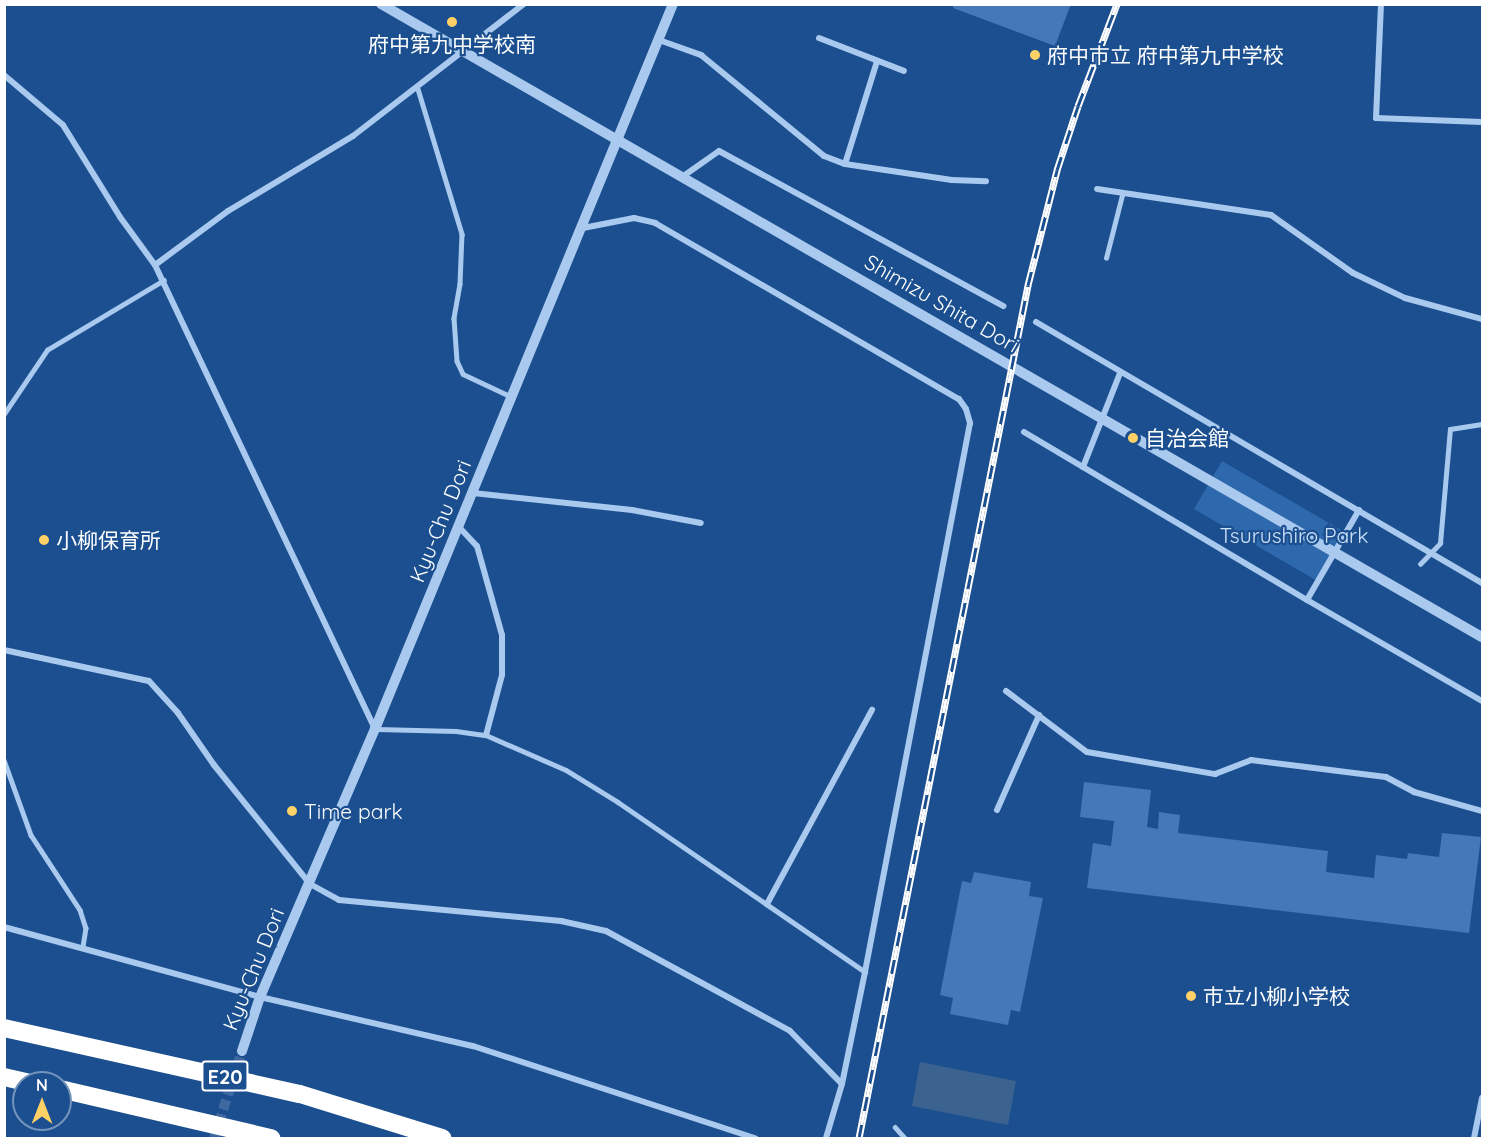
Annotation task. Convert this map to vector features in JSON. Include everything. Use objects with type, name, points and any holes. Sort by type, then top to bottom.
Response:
[{"type":"highway","name":"E20","points":[[4,1028],[300,1094],[442,1138]]},
{"type":"highway","name":"E20","points":[[72,1092],[272,1138]]},
{"type":"street","name":"Shimizu Shita Dori","points":[[381,4],[1482,638]]},
{"type":"street","points":[[155,265],[228,211],[353,136],[418,89],[524,4]]},
{"type":"street","name":"Kyu-Chu Dori","points":[[242,1051],[260,997],[375,729],[583,228],[673,4]]},
{"type":"street","points":[[1381,4],[1376,118],[1482,122]]},
{"type":"street","points":[[819,38],[904,71]]},
{"type":"street","points":[[659,40],[701,55],[824,156],[845,164],[952,180],[986,182]]},
{"type":"street","points":[[845,164],[877,61]]},
{"type":"street","points":[[4,75],[63,125],[120,217],[164,280],[375,729]]},
{"type":"street","points":[[682,177],[719,151],[1003,306]]},
{"type":"street","points":[[1096,189],[1122,195],[1230,207],[1271,215],[1353,273],[1405,298],[1482,319]]},
{"type":"street","points":[[583,228],[634,218],[654,223],[959,399],[966,409],[970,423],[865,972],[842,1084],[826,1138]]},
{"type":"street","points":[[1036,322],[1482,583]]},
{"type":"street","points":[[1083,467],[1120,373]]},
{"type":"street","points":[[1024,432],[1482,701]]},
{"type":"street","points":[[473,493],[632,510],[701,523]]},
{"type":"street","points":[[1307,600],[1359,510]]},
{"type":"street","points":[[459,527],[477,546],[502,635],[502,675],[486,735]]},
{"type":"street","points":[[4,650],[149,681],[178,713],[214,765],[310,884],[339,900],[561,921],[606,931],[790,1031],[842,1084]]},
{"type":"street","points":[[1006,691],[1087,752],[1215,774],[1251,760],[1386,777],[1414,792],[1482,811]]},
{"type":"street","points":[[767,904],[872,710]]},
{"type":"street","points":[[997,810],[1039,715]]},
{"type":"street","points":[[4,927],[260,997],[473,1046],[755,1138]]},
{"type":"street","points":[[1474,1138],[1482,1098]]},
{"type":"lane","points":[[418,89],[462,234],[460,284],[454,318],[457,361],[463,374],[512,397]]},
{"type":"lane","points":[[1106,258],[1122,195]]},
{"type":"lane","points":[[4,414],[47,350],[164,280]]},
{"type":"lane","points":[[1420,564],[1440,543],[1450,429],[1482,424]]},
{"type":"lane","points":[[375,729],[456,730],[486,735],[566,770],[618,802],[865,972]]},
{"type":"lane","points":[[4,760],[31,835],[80,910],[86,928],[84,948]]},
{"type":"lane","points":[[895,1127],[906,1138]]},
{"type":"green space","name":"Tsurushiro Park","points":[[1222,461],[1348,534],[1319,582],[1194,509]]},
{"type":"shaded area","points":[[920,1062],[1016,1081],[1008,1125],[912,1106]]},
{"type":"building","points":[[954,4],[1071,4],[1055,46],[953,8]]},
{"type":"building","points":[[1084,782],[1151,790],[1147,827],[1158,829],[1159,812],[1180,815],[1178,833],[1328,851],[1326,872],[1374,878],[1376,855],[1407,859],[1408,853],[1439,857],[1442,833],[1481,837],[1469,933],[1087,888],[1093,843],[1111,846],[1114,821],[1080,817]]},
{"type":"building","points":[[974,872],[1031,882],[1029,896],[1043,898],[1020,1012],[1011,1010],[1008,1025],[950,1014],[953,998],[940,995],[962,881],[971,883]]},
{"type":"tunnel","points":[[214,1138],[242,1051]]},
{"type":"railway","points":[[859,1138],[1028,285],[1057,170],[1078,106],[1117,4]]},
{"type":"place","name":"府中第九中学校南","points":[[452,22]]},
{"type":"place","name":"府中市立 府中第九中学校","points":[[1035,55]]},
{"type":"place","name":"自治会館","points":[[1133,438]]},
{"type":"place","name":"小柳保育所","points":[[44,540]]},
{"type":"place","name":"Time park","points":[[292,811]]},
{"type":"place","name":"市立小柳小学校","points":[[1191,996]]}]
